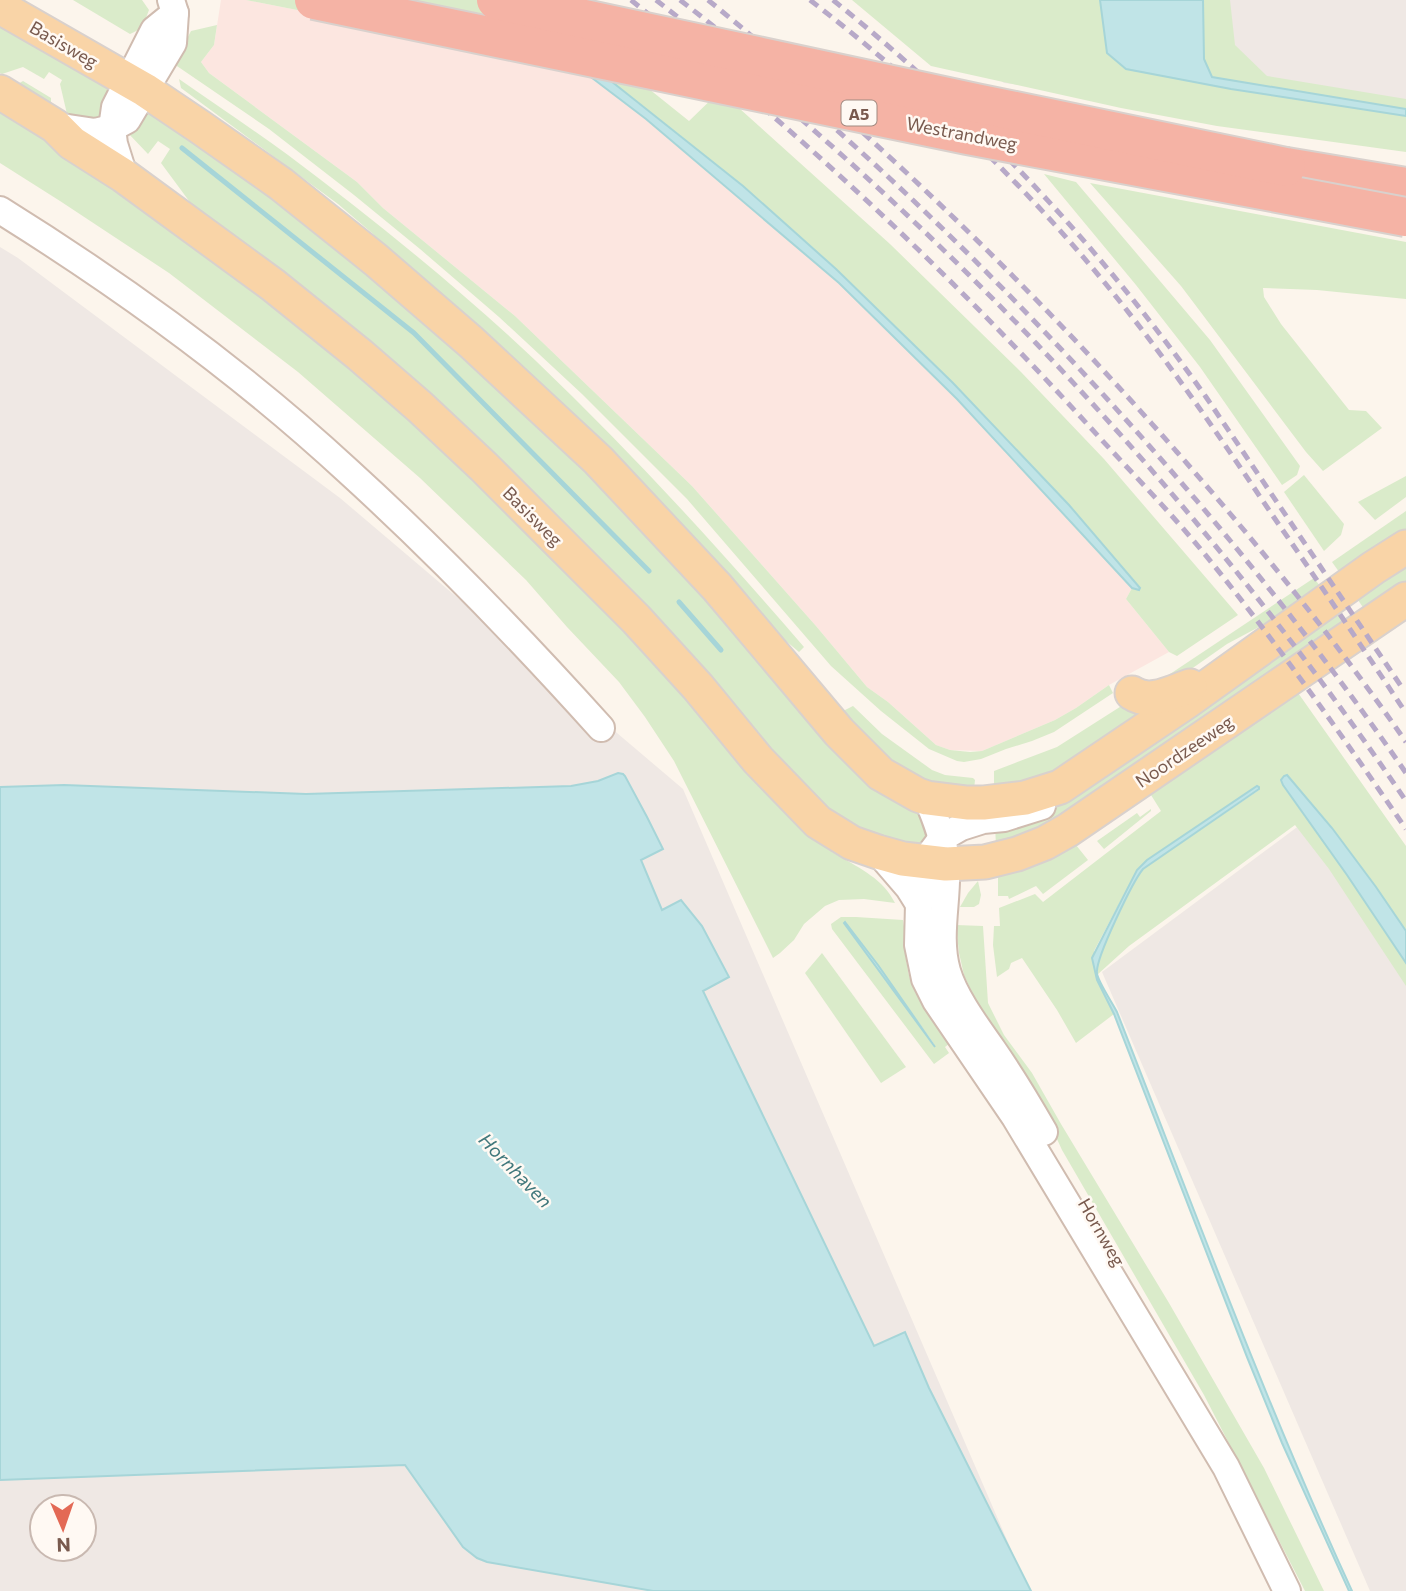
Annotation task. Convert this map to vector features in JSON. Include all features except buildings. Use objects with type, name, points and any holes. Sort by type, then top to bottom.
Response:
[{"type":"highway","name":"Westrandweg","points":[[314,0],[967,135],[1406,217]]},
{"type":"highway","name":"Westrandweg","points":[[496,0],[1003,109],[1286,167],[1406,187]]},
{"type":"main road","name":"Basisweg","points":[[0,7],[137,85],[214,136],[281,184],[376,260],[471,342],[598,460],[717,586],[839,732],[881,774],[927,798]]},
{"type":"main road","name":"Basisweg","points":[[0,92],[55,126],[72,143],[124,176],[273,285],[420,407],[636,619],[698,687],[758,760],[818,822],[852,843],[903,859],[937,855]]},
{"type":"main road","points":[[927,798],[967,803],[1003,802],[1060,787],[1406,547]]},
{"type":"main road","name":"Noordzeeweg","points":[[937,855],[985,862],[1017,854],[1057,837],[1406,599]]},
{"type":"main road","points":[[1132,694],[1150,699],[1217,680]]},
{"type":"street","points":[[124,176],[112,128],[127,120],[144,50],[154,30],[173,6]]},
{"type":"street","points":[[137,85],[173,43],[173,6]]},
{"type":"street","points":[[64,43],[116,54],[144,50]]},
{"type":"street","name":"Basisweg","points":[[55,126],[95,132],[112,128]]},
{"type":"street","points":[[2,211],[124,290],[267,402],[346,470],[451,569],[541,661],[601,728]]},
{"type":"street","points":[[937,855],[961,827],[1040,807],[1060,787]]},
{"type":"street","points":[[927,798],[937,855]]},
{"type":"street","points":[[878,852],[919,904]]},
{"type":"street","name":"Hornweg","points":[[937,855],[919,904],[918,945],[925,979],[936,1001],[1015,1117],[1226,1466],[1287,1591]]},
{"type":"street","name":"Hornweg","points":[[937,855],[945,962],[952,984],[1031,1109],[1202,1399],[1301,1591]]},
{"type":"shaded area","points":[[221,0],[246,0],[500,50],[533,33],[646,119],[839,283],[957,399],[1132,588],[1126,599],[1169,652],[1109,685],[1055,720],[982,751],[950,750],[936,745],[867,687],[692,486],[515,316],[383,208],[357,182],[209,73],[201,62],[214,45]]},
{"type":"shaded area","points":[[887,0],[1406,0],[1406,129],[1004,83]]},
{"type":"shaded area","points":[[0,247],[340,498],[683,789],[1029,1591],[0,1591]]},
{"type":"shaded area","points":[[1308,819],[1406,944],[1406,1591],[1370,1591],[1102,972]]},
{"type":"green space","points":[[73,0],[142,0],[149,10],[142,25],[130,34]]},
{"type":"green space","points":[[246,0],[538,0],[689,121],[720,91],[890,244],[1021,372],[1104,459],[1238,615],[1177,656],[1169,652],[1126,599],[1132,588],[1140,588],[1069,505],[953,383],[836,269],[743,186],[539,24],[500,50]]},
{"type":"green space","points":[[852,0],[1100,0],[1107,53],[1126,69],[1231,89],[1406,116],[1406,152],[1217,126],[931,66]]},
{"type":"green space","points":[[1203,0],[1230,0],[1235,45],[1267,76],[1406,99],[1406,109],[1212,77],[1204,59]]},
{"type":"green space","points":[[0,24],[119,85],[103,124],[81,121],[67,114],[60,84],[62,80],[49,72],[44,79],[23,67],[0,73]]},
{"type":"green space","points":[[217,25],[214,45],[201,62],[209,73],[357,182],[383,208],[515,316],[692,486],[867,687],[936,745],[950,750],[982,751],[1055,720],[1109,685],[1113,693],[1054,732],[981,759],[957,761],[929,749],[831,666],[687,499],[582,394],[499,317],[354,195],[269,129],[174,64],[191,31]]},
{"type":"green space","points":[[179,79],[288,155],[352,204],[507,334],[640,465],[804,647],[799,652],[766,624],[372,233],[338,204],[181,88]]},
{"type":"green space","points":[[23,81],[51,98],[51,105],[18,84]]},
{"type":"green space","points":[[148,104],[277,199],[489,377],[618,503],[919,814],[931,841],[913,847],[855,827],[822,805],[799,782],[713,680],[195,209],[161,163],[170,149],[158,141],[148,154],[127,132]]},
{"type":"green space","points":[[0,111],[97,172],[211,253],[417,419],[616,616],[802,829],[829,850],[871,875],[895,903],[864,899],[839,900],[825,906],[804,924],[794,940],[773,958],[674,761],[619,682],[526,580],[420,478],[298,372],[169,273],[0,163]]},
{"type":"green space","points":[[1044,174],[1076,182],[1210,340],[1300,466],[1297,475],[1282,485],[1200,367]]},
{"type":"green space","points":[[1090,183],[1406,242],[1406,299],[1317,290],[1263,288],[1264,297],[1281,324],[1349,410],[1366,411],[1382,428],[1323,471],[1181,286]]},
{"type":"green space","points":[[1304,475],[1344,524],[1341,535],[1324,551],[1284,492]]},
{"type":"green space","points":[[1406,476],[1406,497],[1375,520],[1358,502]]},
{"type":"green space","points":[[1406,511],[1406,533],[1342,576],[1332,562]]},
{"type":"green space","points":[[1406,558],[1406,587],[1367,613],[1353,593]]},
{"type":"green space","points":[[1314,578],[1323,590],[1227,644],[1167,686],[1149,688]]},
{"type":"green space","points":[[1340,611],[1350,624],[1065,821],[996,847],[995,824],[1050,809],[1081,791]]},
{"type":"green space","points":[[1296,690],[1406,846],[1406,931],[1332,828],[1283,786],[1406,963],[1406,986],[1329,869],[1295,825],[1129,946],[1097,975],[1099,956],[1135,880],[1143,869],[1259,790],[1258,786],[1147,860],[1137,870],[1094,951],[1097,980],[1114,1014],[1076,1043],[1022,958],[1011,963],[1009,969],[997,977],[993,945],[994,926],[1000,926],[999,908],[1035,894],[1043,902],[1161,811],[1151,795],[1173,772]]},
{"type":"green space","points":[[1123,705],[1145,710],[1054,774],[994,790],[994,771],[1057,747]]},
{"type":"green space","points":[[853,706],[882,734],[932,770],[945,775],[973,778],[974,790],[931,784],[884,761],[843,711]]},
{"type":"green space","points":[[1151,809],[1104,849],[1097,841],[1137,813],[1140,817]]},
{"type":"green space","points":[[1076,845],[1088,860],[1043,894],[1036,886],[1009,899],[1008,896],[998,896],[998,872]]},
{"type":"green space","points":[[978,881],[981,895],[979,904],[974,907],[960,907],[968,893]]},
{"type":"green space","points":[[841,917],[903,920],[909,976],[923,1007],[950,1043],[945,1047],[949,1053],[934,1064],[832,929],[831,924]],"holes":[[[844,922],[934,1044],[933,1045]]]},
{"type":"green space","points":[[956,925],[983,926],[988,1003],[1004,1035],[1032,1073],[1264,1468],[1324,1591],[1305,1591],[1204,1395],[1062,1150],[1036,1093],[974,997],[964,975]]},
{"type":"green space","points":[[822,953],[906,1067],[881,1083],[805,973]]},
{"type":"water","points":[[1100,0],[1203,0],[1204,59],[1212,77],[1406,109],[1406,116],[1231,89],[1126,69],[1107,53]]},
{"type":"water","points":[[538,23],[743,186],[836,269],[953,383],[1069,505],[1139,590],[1132,588],[957,399],[839,283],[646,119],[533,33]]},
{"type":"water","name":"Hornhaven","points":[[618,773],[625,776],[663,849],[641,860],[662,910],[681,900],[702,926],[729,977],[703,991],[874,1346],[905,1332],[929,1388],[1031,1591],[653,1591],[487,1562],[463,1547],[405,1465],[0,1480],[0,787],[64,785],[306,794],[571,786],[598,781]]},
{"type":"water","points":[[1287,775],[1332,828],[1406,931],[1406,963],[1283,785],[1281,780]]},
{"type":"water","points":[[1257,786],[1259,789],[1143,869],[1108,937],[1097,973],[1117,1012],[1259,1376],[1352,1591],[1349,1591],[1282,1443],[1114,1014],[1097,980],[1092,958],[1137,870],[1147,860]]},
{"type":"water","points":[[844,923],[878,965],[935,1047]]},
{"type":"waterway","points":[[182,148],[414,333],[649,571]]},
{"type":"waterway","points":[[679,602],[721,650]]},
{"type":"railway","points":[[631,0],[744,92],[849,184],[935,266],[1059,393],[1178,522],[1230,585],[1307,688],[1406,829]]},
{"type":"railway","points":[[656,0],[763,86],[866,177],[966,272],[1062,371],[1155,474],[1243,580],[1327,689],[1406,801]]},
{"type":"railway","points":[[680,0],[821,116],[911,198],[1040,327],[1138,433],[1232,543],[1322,656],[1406,773]]},
{"type":"railway","points":[[708,0],[893,160],[1010,273],[1122,390],[1266,557],[1324,630],[1406,742]]},
{"type":"railway","points":[[810,0],[888,63],[962,130],[1033,201],[1100,277],[1211,424],[1406,713]]},
{"type":"railway","points":[[833,0],[886,44],[986,137],[1079,235],[1123,287],[1206,397],[1401,686]]}]
